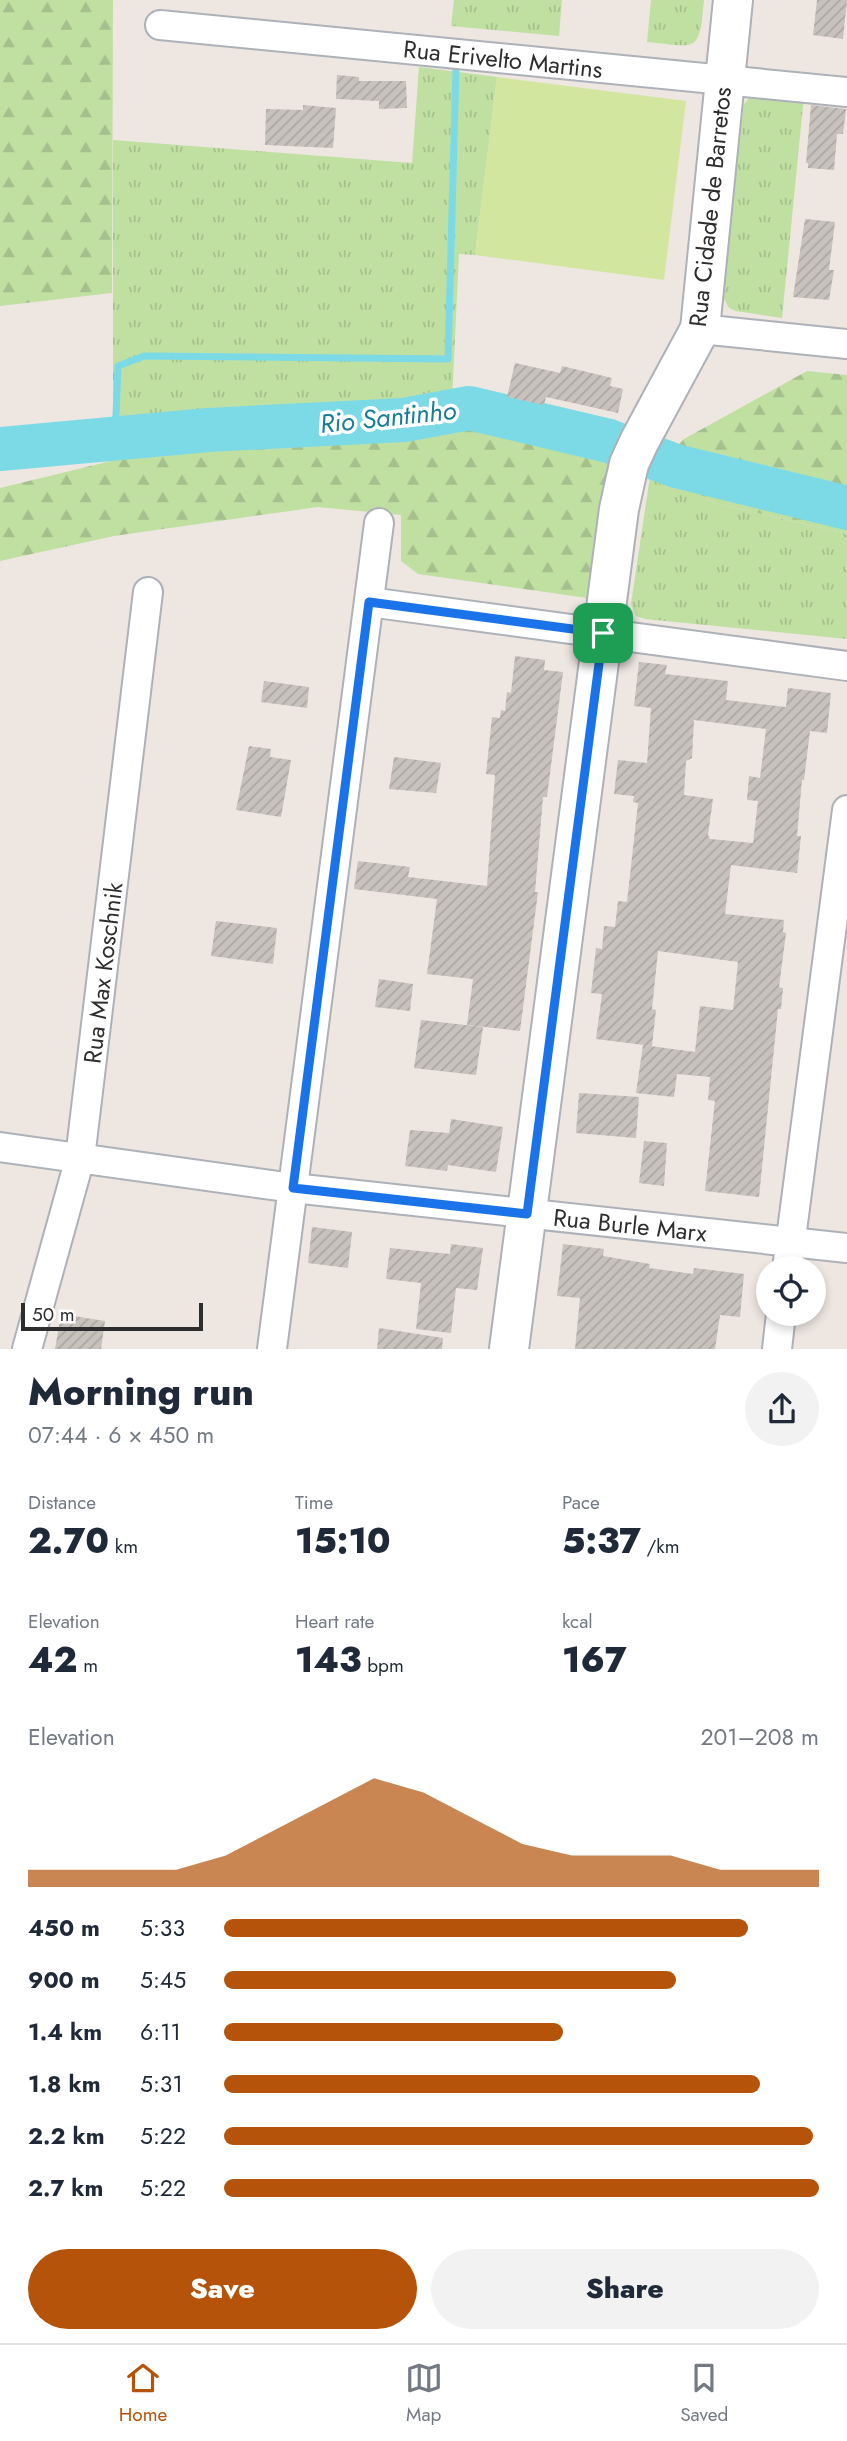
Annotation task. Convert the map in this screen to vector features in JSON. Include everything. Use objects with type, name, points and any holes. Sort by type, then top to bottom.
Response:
[{"type":"street","name":"Rua Cidade de Barretos","points":[[509,1349],[619,509],[634,453],[700,330],[733,0]]},
{"type":"street","name":"Rua Erivelto Martins","points":[[160,25],[847,93]]},
{"type":"street","points":[[700,330],[847,344]]},
{"type":"street","points":[[272,1349],[380,523]]},
{"type":"street","name":"Rua Max Koschnik","points":[[26,1349],[80,1158],[148,592]]},
{"type":"street","points":[[369,602],[847,666]]},
{"type":"street","points":[[789,1255],[847,810]]},
{"type":"street","name":"Rua Burle Marx","points":[[0,1147],[293,1188],[527,1214],[789,1255],[847,1248]]},
{"type":"street","points":[[777,1349],[780,1326]]},
{"type":"green space","points":[[0,0],[113,0],[112,293],[0,306]]},
{"type":"green space","points":[[454,0],[562,0],[559,36],[451,26]]},
{"type":"green space","points":[[651,0],[704,0],[700,30],[693,43],[677,45],[647,42]]},
{"type":"green space","points":[[419,67],[497,77],[475,255],[459,254],[452,400],[416,407],[380,407],[237,420],[200,417],[113,427],[113,140],[412,163]]},
{"type":"green space","points":[[497,77],[686,101],[664,280],[475,255]]},
{"type":"green space","points":[[752,95],[804,96],[782,318],[736,311],[729,308],[723,297],[743,110],[744,104]]},
{"type":"green space","points":[[807,371],[847,375],[847,534],[715,503],[654,469],[684,439]]},
{"type":"green space","points":[[468,419],[610,453],[587,598],[418,574],[401,561],[401,515],[318,507],[114,536],[0,561],[0,488],[119,459]]},
{"type":"green space","points":[[654,469],[715,503],[847,534],[847,639],[636,616],[631,604],[650,476]]},
{"type":"building","points":[[817,0],[847,0],[843,39],[813,35]]},
{"type":"building","points":[[337,75],[359,77],[359,81],[406,81],[407,108],[379,109],[379,101],[336,99]]},
{"type":"building","points":[[303,105],[336,108],[333,148],[265,145],[266,109],[303,110]]},
{"type":"building","points":[[811,105],[846,109],[843,134],[837,134],[834,170],[808,168],[806,163]]},
{"type":"building","points":[[805,219],[835,222],[829,270],[834,270],[829,300],[793,297]]},
{"type":"building","points":[[515,363],[560,373],[562,366],[612,378],[610,386],[623,389],[618,413],[546,397],[544,405],[507,397]]},
{"type":"building","points":[[515,656],[545,660],[544,670],[563,672],[547,797],[543,797],[535,892],[538,892],[520,1031],[467,1025],[473,979],[427,974],[437,899],[354,889],[358,861],[410,867],[408,877],[487,886],[495,775],[486,774],[492,717],[500,718],[501,710],[505,711],[507,692],[511,693]]},
{"type":"building","points":[[639,662],[667,665],[665,674],[728,681],[726,700],[786,707],[788,688],[831,693],[827,733],[810,731],[802,780],[797,873],[731,865],[725,914],[784,920],[783,932],[786,933],[779,987],[783,988],[781,1009],[778,1009],[759,1197],[705,1191],[715,1101],[708,1100],[710,1077],[677,1074],[674,1097],[636,1093],[643,1045],[695,1052],[700,1006],[733,1010],[738,962],[658,951],[652,1009],[656,1010],[652,1046],[596,1039],[602,994],[591,993],[596,948],[602,949],[604,926],[615,927],[618,901],[627,902],[638,803],[633,802],[634,796],[614,794],[618,760],[647,763],[651,708],[634,706]],"holes":[[[694,720],[766,729],[760,778],[749,776],[747,800],[758,801],[753,843],[710,839],[708,835],[713,799],[684,795],[686,761],[692,758]]]},
{"type":"building","points":[[264,681],[309,687],[307,708],[261,702]]},
{"type":"building","points":[[249,746],[271,749],[270,757],[291,760],[281,817],[236,810]]},
{"type":"building","points":[[394,757],[441,763],[436,793],[389,789]]},
{"type":"building","points":[[216,921],[277,928],[273,964],[211,956]]},
{"type":"building","points":[[379,979],[413,984],[410,1011],[375,1007]]},
{"type":"building","points":[[421,1020],[483,1027],[476,1075],[414,1068]]},
{"type":"building","points":[[579,1093],[639,1097],[636,1138],[576,1133]]},
{"type":"building","points":[[451,1119],[503,1127],[496,1172],[448,1165],[447,1171],[405,1166],[410,1130],[449,1133]]},
{"type":"building","points":[[644,1141],[667,1143],[664,1186],[639,1183]]},
{"type":"building","points":[[312,1227],[352,1232],[348,1268],[308,1263]]},
{"type":"building","points":[[451,1244],[483,1248],[477,1290],[456,1288],[451,1333],[416,1329],[421,1283],[386,1279],[390,1248],[450,1254]]},
{"type":"building","points":[[563,1244],[604,1249],[603,1256],[650,1264],[649,1268],[693,1274],[694,1268],[744,1274],[740,1317],[720,1315],[715,1349],[575,1349],[580,1298],[557,1296]]},
{"type":"building","points":[[61,1314],[105,1321],[101,1349],[55,1349]]},
{"type":"building","points":[[379,1328],[443,1338],[442,1349],[377,1349]]},
{"type":"waterway","points":[[115,439],[118,366],[144,356],[448,359],[456,67]]},
{"type":"waterway","name":"Rio Santinho","points":[[0,449],[208,430],[404,420],[469,408],[609,441],[676,466],[847,508]]},
{"type":"route","points":[[369,602],[603,633],[527,1214],[293,1188],[369,602]]}]
